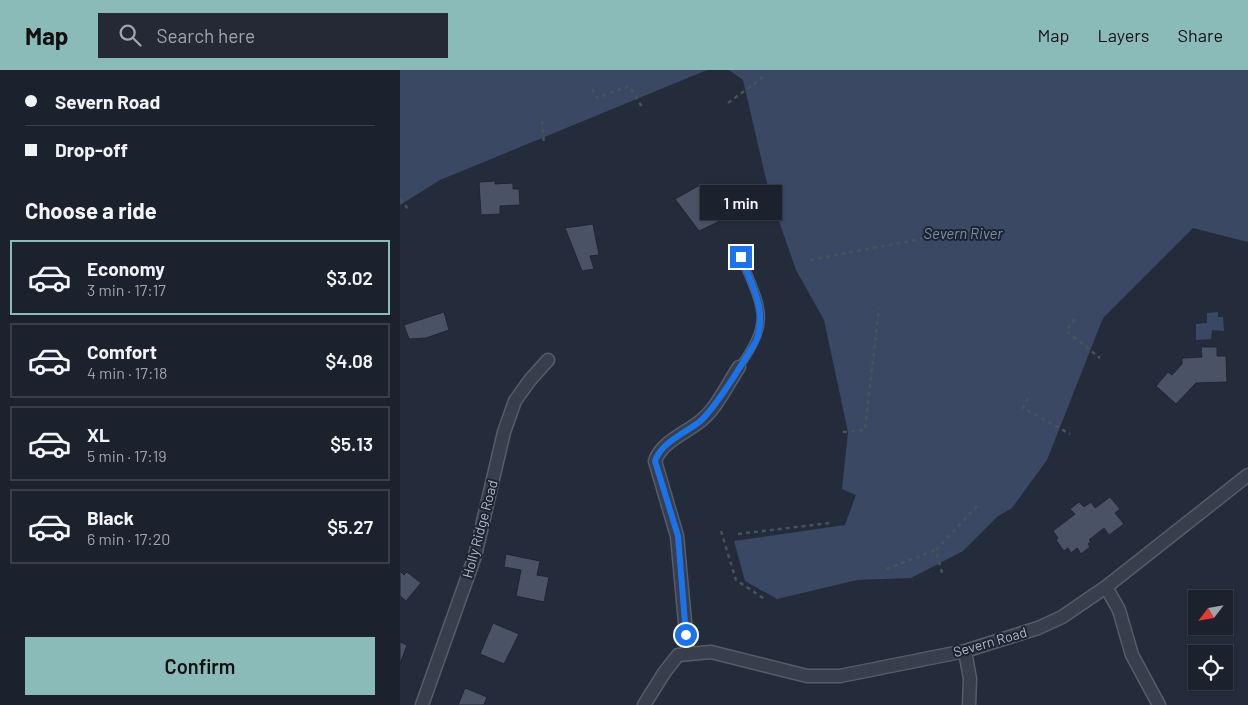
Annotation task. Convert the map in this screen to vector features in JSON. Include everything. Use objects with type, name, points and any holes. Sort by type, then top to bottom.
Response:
[{"type":"street","name":"Holly Ridge Road","points":[[422,705],[475,556],[504,432],[515,401],[548,360]]},
{"type":"street","points":[[644,705],[664,673],[678,656],[688,654],[678,536],[655,461],[658,453],[664,446],[706,417],[738,367]]},
{"type":"street","name":"Severn Road","points":[[688,654],[711,652],[807,676],[840,676],[965,650],[1038,628],[1062,617],[1106,587],[1248,475]]},
{"type":"street","points":[[1106,587],[1118,610],[1132,655],[1159,705]]},
{"type":"street","points":[[965,650],[970,679],[969,705]]},
{"type":"lane","points":[[738,367],[756,341],[761,329],[762,310],[741,257]]},
{"type":"path","points":[[728,103],[763,77]]},
{"type":"path","points":[[592,89],[597,98],[629,86],[642,108]]},
{"type":"path","points":[[542,121],[544,145]]},
{"type":"path","points":[[400,199],[409,210]]},
{"type":"path","points":[[810,260],[974,229]]},
{"type":"path","points":[[843,432],[865,430],[879,308]]},
{"type":"path","points":[[1075,319],[1066,331],[1100,358]]},
{"type":"path","points":[[1028,398],[1023,408],[1070,434]]},
{"type":"path","points":[[886,569],[936,550],[978,505]]},
{"type":"path","points":[[738,534],[830,523]]},
{"type":"path","points":[[721,531],[736,580],[766,600]]},
{"type":"path","points":[[936,550],[942,573]]},
{"type":"water","points":[[400,70],[707,70],[440,180],[400,205]]},
{"type":"water","name":"Severn River","points":[[729,70],[1248,70],[1248,242],[1193,228],[1103,318],[1047,460],[1012,508],[998,516],[963,551],[911,578],[857,580],[777,599],[745,581],[734,541],[845,525],[856,495],[842,489],[848,432],[824,320],[796,270],[769,192],[743,80]]},
{"type":"water","points":[[1218,312],[1218,317],[1223,317],[1224,331],[1212,330],[1211,339],[1196,340],[1196,324],[1207,323],[1207,313]]},
{"type":"building","points":[[495,181],[495,184],[513,183],[513,189],[519,189],[520,205],[500,206],[500,214],[481,215],[479,182]]},
{"type":"building","points":[[700,185],[720,221],[699,231],[675,199]]},
{"type":"building","points":[[593,224],[599,255],[590,256],[594,269],[582,271],[565,228]]},
{"type":"building","points":[[444,312],[449,330],[426,338],[409,339],[404,325]]},
{"type":"building","points":[[1201,347],[1217,347],[1217,356],[1226,356],[1227,382],[1196,383],[1176,404],[1156,386],[1168,372],[1172,375],[1182,364],[1182,358],[1202,357]]},
{"type":"building","points":[[1110,497],[1120,509],[1115,513],[1124,524],[1109,535],[1104,528],[1089,540],[1091,542],[1088,544],[1090,547],[1081,554],[1077,548],[1071,553],[1068,548],[1064,551],[1056,540],[1058,538],[1053,531],[1075,514],[1070,509],[1079,502],[1084,507],[1091,502],[1095,508]]},
{"type":"building","points":[[506,554],[540,561],[537,575],[549,577],[544,602],[516,596],[521,570],[504,567]]},
{"type":"building","points":[[400,571],[404,575],[407,572],[421,583],[406,601],[400,596]]},
{"type":"building","points":[[493,623],[519,634],[504,664],[480,654]]},
{"type":"building","points":[[400,642],[407,645],[400,664]]},
{"type":"building","points":[[465,688],[487,697],[484,705],[458,705]]},
{"type":"route","points":[[686,635],[678,536],[655,461],[658,453],[664,446],[706,417],[756,341],[761,329],[762,310],[741,257]]}]
